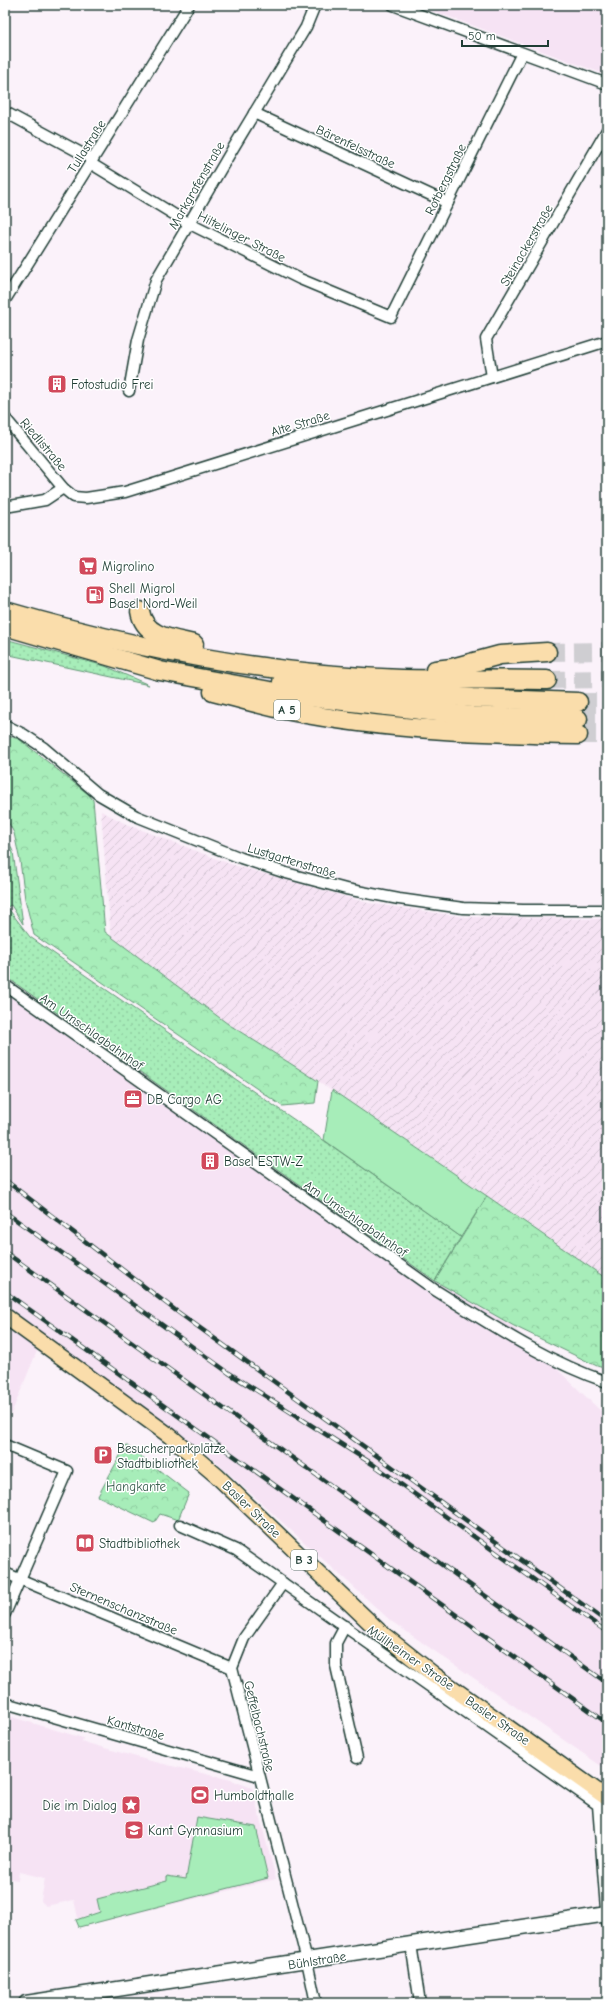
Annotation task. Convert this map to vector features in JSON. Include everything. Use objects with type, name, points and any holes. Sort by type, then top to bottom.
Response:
[{"type":"highway","points":[[140,611],[145,625],[161,636],[241,655],[266,667]]},
{"type":"highway","points":[[5,612],[135,645],[266,667],[401,679],[547,680]]},
{"type":"highway","name":"A 5","points":[[5,626],[160,671],[292,695],[472,716],[578,718]]},
{"type":"highway","points":[[401,679],[426,670],[452,668],[500,655],[547,652]]},
{"type":"main road","name":"Basler Straße","points":[[5,1316],[170,1436],[217,1476],[380,1632],[433,1674],[603,1801]]},
{"type":"street","name":"Tullastraße","points":[[5,300],[189,5]]},
{"type":"street","name":"Markgrafenstraße","points":[[129,391],[138,340],[156,280],[306,27],[315,5]]},
{"type":"street","points":[[393,5],[607,84]]},
{"type":"street","name":"Rotbergstraße","points":[[391,317],[522,53]]},
{"type":"street","name":"Hiltelinger Straße","points":[[5,112],[91,161],[188,224],[300,279],[391,317]]},
{"type":"street","name":"Bärenfelsstraße","points":[[254,113],[448,203]]},
{"type":"street","name":"Steinackerstraße","points":[[492,377],[486,339],[607,130]]},
{"type":"street","name":"Alte Straße","points":[[63,488],[74,497],[80,498],[125,492],[607,341]]},
{"type":"street","name":"Riedlistraße","points":[[5,418],[63,488]]},
{"type":"street","points":[[5,507],[45,500],[63,488]]},
{"type":"street","name":"Lustgartenstraße","points":[[5,725],[23,734],[44,748],[98,794],[136,816],[241,858],[286,873],[353,891],[399,900],[463,908],[607,910]]},
{"type":"street","name":"Am Umschlagbahnhof","points":[[5,985],[435,1290],[496,1327],[564,1365],[607,1382]]},
{"type":"street","points":[[5,1445],[67,1471],[5,1614]]},
{"type":"street","name":"Müllheimer Straße","points":[[180,1525],[236,1550],[603,1801]]},
{"type":"street","name":"Sternenschanzstraße","points":[[5,1573],[232,1668]]},
{"type":"street","name":"Geffelbachstraße","points":[[283,1583],[244,1638],[232,1668],[307,1961],[316,2003]]},
{"type":"street","points":[[345,1626],[336,1643],[336,1666],[357,1758]]},
{"type":"street","name":"Kantstraße","points":[[5,1703],[259,1776]]},
{"type":"street","points":[[603,1801],[607,1917]]},
{"type":"street","name":"Bühlstraße","points":[[26,2003],[411,1944],[607,1917]]},
{"type":"street","points":[[411,1944],[420,2003]]},
{"type":"shaded area","points":[[417,5],[607,5],[607,75]]},
{"type":"shaded area","points":[[101,811],[126,824],[230,864],[368,903],[465,917],[607,919],[607,1279],[332,1090],[228,1024],[111,938]]},
{"type":"shaded area","points":[[5,976],[435,1281],[510,1324],[607,1417],[607,1770],[391,1621],[206,1453],[5,1309]]},
{"type":"shaded area","points":[[5,1322],[39,1346],[5,1429]]},
{"type":"shaded area","name":"Kant Gymnasium","points":[[5,1715],[83,1738],[82,1741],[87,1743],[147,1760],[231,1780],[252,1788],[276,1879],[80,1927],[74,1900],[46,1906],[41,1901],[45,1878],[19,1872],[18,1880],[5,1878]]},
{"type":"green space","points":[[5,639],[105,666],[149,685],[5,654]]},
{"type":"green space","points":[[5,735],[19,739],[88,794],[93,800],[105,932],[228,1024],[318,1081],[315,1103],[282,1106],[34,935],[25,899],[20,861],[14,833],[5,816]]},
{"type":"green space","points":[[5,831],[13,852],[23,924],[11,905],[7,907],[30,937],[461,1237],[435,1281],[5,976]]},
{"type":"green space","points":[[332,1090],[487,1196],[461,1237],[324,1140]]},
{"type":"green space","points":[[487,1196],[607,1279],[607,1369],[597,1366],[514,1326],[435,1281]]},
{"type":"green space","name":"Hangkante","points":[[126,1445],[189,1493],[178,1520],[160,1514],[154,1523],[98,1496]]},
{"type":"green space","points":[[197,1817],[256,1827],[268,1878],[79,1927],[76,1920],[100,1912],[97,1899],[167,1881],[167,1876],[186,1879]]},
{"type":"tunnel","points":[[547,652],[607,651]]},
{"type":"tunnel","points":[[547,680],[607,679]]},
{"type":"tunnel","points":[[578,702],[607,702]]},
{"type":"tunnel","points":[[578,719],[607,719]]},
{"type":"tunnel","points":[[578,735],[607,735]]},
{"type":"railway","points":[[5,1180],[175,1310],[607,1622]]},
{"type":"railway","points":[[5,1212],[229,1373],[374,1465],[607,1632]]},
{"type":"railway","points":[[5,1252],[607,1683]]},
{"type":"railway","points":[[5,1292],[607,1723]]},
{"type":"place","name":"Fotostudio Frei","points":[[57,384]]},
{"type":"place","name":"Migrolino","points":[[88,566]]},
{"type":"place","name":"Shell Migrol Basel Nord-Weil","points":[[95,595]]},
{"type":"place","name":"DB Cargo AG","points":[[133,1099]]},
{"type":"place","name":"Basel ESTW-Z","points":[[210,1161]]},
{"type":"place","name":"Besucherparkplätze Stadtbibliothek","points":[[103,1455]]},
{"type":"place","name":"Stadtbibliothek","points":[[85,1543]]},
{"type":"place","name":"Humboldthalle","points":[[200,1795]]},
{"type":"place","name":"Die im Dialog","points":[[131,1805]]},
{"type":"place","name":"Kant Gymnasium","points":[[134,1830]]}]
